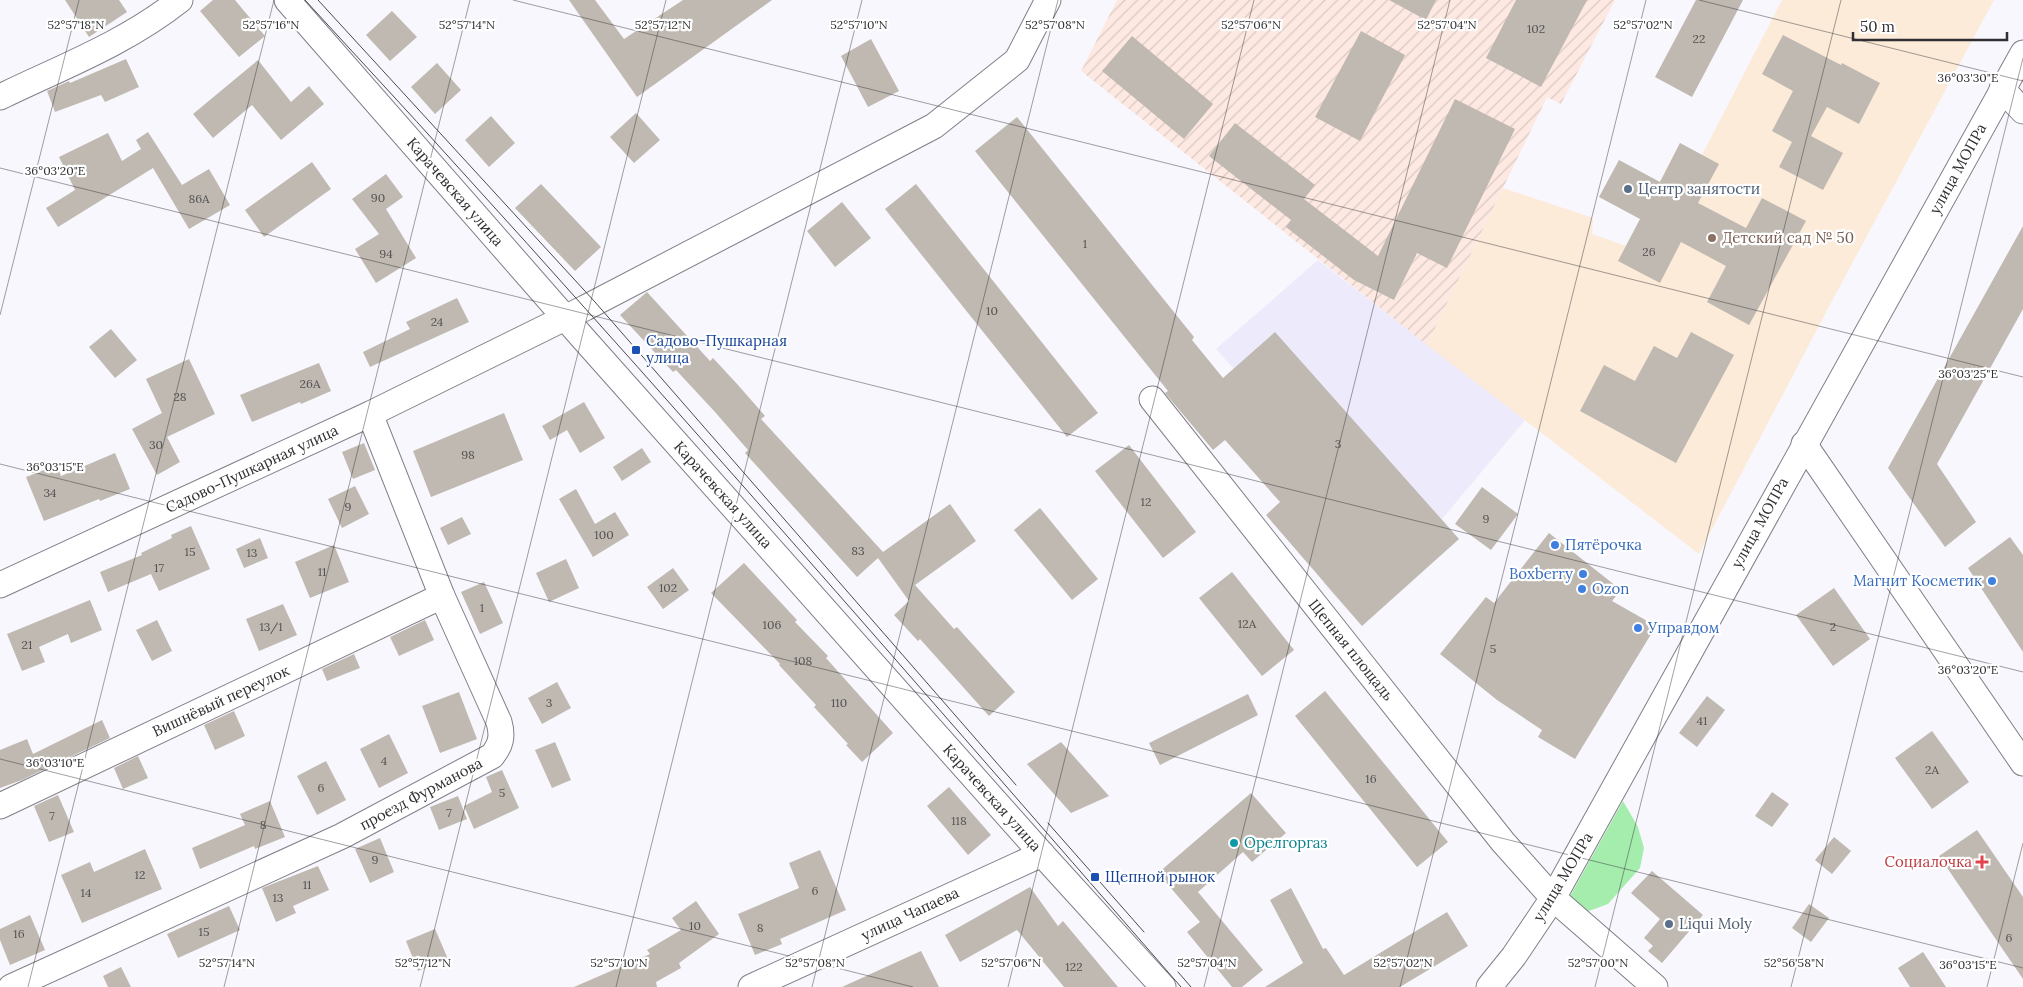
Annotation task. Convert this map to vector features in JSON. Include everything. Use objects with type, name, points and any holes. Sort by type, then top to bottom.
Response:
[{"type":"street","points":[[0,97],[93,54],[155,20],[180,0]]},
{"type":"street","name":"Карачевская улица","points":[[287,0],[565,317],[1042,854],[1163,987]]},
{"type":"street","name":"Садово-Пушкарная улица","points":[[0,585],[370,414],[565,317],[934,126],[1017,60],[1048,0]]},
{"type":"street","name":"улица МОПРа","points":[[1490,987],[1514,956],[1553,898],[2023,53]]},
{"type":"street","points":[[2002,89],[2023,111]]},
{"type":"street","name":"Щепная площадь","points":[[1152,399],[1503,842],[1553,898],[1655,987]]},
{"type":"street","name":"проезд Фурманова","points":[[11,987],[342,836],[492,756],[500,747],[502,733],[499,722],[442,596],[370,414]]},
{"type":"street","points":[[1804,444],[2023,763]]},
{"type":"street","name":"Вишнёвый переулок","points":[[0,806],[442,596]]},
{"type":"street","name":"улица Чапаева","points":[[751,987],[1042,854]]},
{"type":"shaded area","points":[[1117,0],[1615,0],[1561,104],[1547,97],[1427,345],[1081,71]]},
{"type":"shaded area","points":[[1782,0],[1994,0],[1833,299],[1699,554],[1427,345],[1503,188],[1593,218],[1592,234],[1626,246],[1680,143],[1702,155]]},
{"type":"shaded area","points":[[1318,260],[1525,420],[1442,519],[1459,539],[1362,626],[1323,583],[1380,533],[1216,349]]},
{"type":"green space","points":[[1623,801],[1638,827],[1644,848],[1640,868],[1608,904],[1586,912],[1569,898]]},
{"type":"building","points":[[65,0],[119,0],[127,12],[89,37]]},
{"type":"building","points":[[213,0],[235,0],[265,36],[239,57],[200,11]]},
{"type":"building","points":[[569,0],[595,0],[624,39],[683,0],[772,0],[637,97]]},
{"type":"building","points":[[1389,0],[1436,0],[1426,20]]},
{"type":"building","points":[[1516,0],[1587,0],[1541,87],[1486,58]]},
{"type":"building","points":[[1696,0],[1743,0],[1692,97],[1655,77]]},
{"type":"building","points":[[392,11],[417,37],[390,61],[366,35]]},
{"type":"building","points":[[1361,31],[1405,55],[1360,141],[1315,117]]},
{"type":"building","points":[[1783,35],[1880,83],[1859,124],[1827,107],[1811,136],[1843,153],[1823,190],[1779,167],[1792,142],[1772,131],[1793,91],[1762,74]]},
{"type":"building","points":[[1132,36],[1213,104],[1184,139],[1102,71]]},
{"type":"building","points":[[871,39],[899,91],[868,107],[841,56]]},
{"type":"building","points":[[126,59],[139,87],[105,102],[101,95],[55,112],[47,91]]},
{"type":"building","points":[[258,60],[291,102],[309,86],[324,104],[281,140],[252,105],[213,138],[193,114]]},
{"type":"building","points":[[437,63],[461,90],[435,114],[411,87]]},
{"type":"building","points":[[1455,99],[1515,129],[1447,268],[1417,253],[1394,300],[1354,280],[1286,227],[1291,220],[1209,156],[1235,123],[1315,185],[1304,199],[1378,256]]},
{"type":"building","points":[[636,113],[660,140],[634,163],[610,137]]},
{"type":"building","points":[[491,116],[515,143],[489,167],[465,140]]},
{"type":"building","points":[[1017,117],[1194,337],[1192,340],[1223,378],[1275,332],[1459,539],[1362,626],[1266,515],[1280,502],[1225,440],[1213,450],[1165,393],[1168,391],[975,151]]},
{"type":"building","points":[[148,132],[182,185],[209,169],[230,205],[189,229],[153,168],[58,227],[46,208],[75,190],[59,157],[108,133],[122,161],[141,149],[136,140]]},
{"type":"building","points":[[1680,143],[1719,164],[1698,203],[1746,228],[1762,198],[1806,221],[1749,325],[1707,302],[1726,266],[1681,242],[1660,283],[1618,261],[1640,219],[1599,197],[1619,160],[1660,182]]},
{"type":"building","points":[[312,162],[331,189],[264,237],[245,210]]},
{"type":"building","points":[[386,174],[403,197],[386,209],[416,258],[376,283],[355,249],[379,234],[352,199]]},
{"type":"building","points":[[541,184],[601,247],[575,271],[515,208]]},
{"type":"building","points":[[916,184],[1098,413],[1067,437],[885,209]]},
{"type":"building","points":[[842,202],[871,238],[835,267],[807,231]]},
{"type":"building","points":[[2023,226],[2023,309],[1937,464],[1976,522],[1945,547],[1888,468]]},
{"type":"building","points":[[647,292],[710,361],[713,358],[738,385],[765,416],[761,419],[883,552],[950,504],[976,541],[915,585],[954,629],[957,627],[1015,692],[989,716],[920,639],[918,641],[894,615],[909,601],[878,558],[857,577],[745,453],[748,450],[715,412],[676,370],[673,372],[620,315]]},
{"type":"building","points":[[457,298],[469,322],[370,367],[363,352],[410,329],[406,322]]},
{"type":"building","points":[[111,329],[137,360],[115,378],[89,347]]},
{"type":"building","points":[[1691,332],[1734,355],[1676,463],[1580,411],[1604,365],[1635,381],[1654,346],[1677,358]]},
{"type":"building","points":[[189,359],[215,414],[167,437],[180,462],[157,475],[132,429],[162,413],[146,379]]},
{"type":"building","points":[[319,363],[331,391],[252,422],[240,395]]},
{"type":"building","points":[[584,402],[605,438],[580,453],[567,430],[550,440],[542,426]]},
{"type":"building","points":[[504,413],[523,460],[431,497],[413,451]]},
{"type":"building","points":[[364,443],[375,470],[353,479],[342,452]]},
{"type":"building","points":[[1129,445],[1196,532],[1163,558],[1095,471]]},
{"type":"building","points":[[642,448],[651,462],[622,481],[613,467]]},
{"type":"building","points":[[115,453],[130,489],[44,521],[26,477],[57,465],[61,476]]},
{"type":"building","points":[[355,486],[369,514],[342,528],[328,499]]},
{"type":"building","points":[[1482,487],[1518,514],[1491,550],[1455,524]]},
{"type":"building","points":[[576,489],[595,524],[615,512],[629,535],[593,557],[559,499]]},
{"type":"building","points":[[1040,508],[1098,579],[1072,600],[1014,530]]},
{"type":"building","points":[[462,517],[471,534],[448,545],[440,528]]},
{"type":"building","points":[[191,526],[210,569],[159,591],[151,574],[108,592],[100,572],[142,555],[141,553],[172,538],[171,535]]},
{"type":"building","points":[[1549,533],[1621,590],[1612,601],[1656,626],[1575,759],[1538,737],[1542,730],[1497,700],[1440,654],[1486,597],[1494,603]]},
{"type":"building","points":[[2010,537],[2023,555],[2023,652],[1968,568]]},
{"type":"building","points":[[260,538],[268,558],[244,568],[236,549]]},
{"type":"building","points":[[334,545],[349,582],[310,598],[295,562]]},
{"type":"building","points":[[566,559],[579,588],[549,602],[536,573]]},
{"type":"building","points":[[744,563],[797,620],[795,622],[828,656],[826,658],[893,733],[862,762],[814,707],[816,705],[780,664],[711,593]]},
{"type":"building","points":[[673,568],[689,590],[663,609],[647,587]]},
{"type":"building","points":[[1232,572],[1294,650],[1262,676],[1199,598]]},
{"type":"building","points":[[484,582],[503,623],[480,634],[461,592]]},
{"type":"building","points":[[1834,588],[1870,639],[1833,666],[1796,615]]},
{"type":"building","points":[[90,600],[102,630],[71,643],[68,634],[39,647],[45,662],[22,671],[7,634]]},
{"type":"building","points":[[283,604],[297,635],[259,651],[246,619]]},
{"type":"building","points":[[157,620],[172,651],[152,661],[136,630]]},
{"type":"building","points":[[425,620],[434,640],[399,656],[390,637]]},
{"type":"building","points":[[354,654],[360,668],[327,681],[322,669]]},
{"type":"building","points":[[557,682],[571,708],[542,724],[528,698]]},
{"type":"building","points":[[1325,691],[1448,842],[1417,867],[1295,716]]},
{"type":"building","points":[[459,692],[477,739],[440,753],[422,706]]},
{"type":"building","points":[[1248,694],[1258,715],[1160,765],[1149,743]]},
{"type":"building","points":[[1707,696],[1725,710],[1697,747],[1679,733]]},
{"type":"building","points":[[234,711],[245,736],[215,750],[204,725]]},
{"type":"building","points":[[102,720],[110,738],[22,780],[0,788],[0,750],[27,739],[33,754]]},
{"type":"building","points":[[1932,731],[1969,782],[1932,809],[1895,758]]},
{"type":"building","points":[[389,734],[408,773],[379,788],[360,749]]},
{"type":"building","points":[[555,742],[571,780],[552,788],[535,750]]},
{"type":"building","points":[[1061,742],[1109,796],[1071,813],[1027,764]]},
{"type":"building","points":[[138,756],[148,778],[123,789],[114,768]]},
{"type":"building","points":[[326,761],[346,800],[317,815],[297,776]]},
{"type":"building","points":[[502,770],[519,808],[474,829],[464,806],[492,792],[486,777]]},
{"type":"building","points":[[949,787],[991,835],[968,855],[927,806]]},
{"type":"building","points":[[1772,792],[1789,804],[1772,827],[1755,816]]},
{"type":"building","name":"Орелгоргаз","points":[[1251,793],[1286,833],[1252,862],[1243,852],[1198,892],[1263,970],[1242,987],[1232,987],[1187,932],[1200,922],[1158,873]]},
{"type":"building","points":[[58,795],[74,832],[49,842],[34,806]]},
{"type":"building","points":[[458,796],[467,819],[439,830],[430,807]]},
{"type":"building","points":[[270,801],[285,837],[255,849],[254,846],[200,869],[192,848],[245,825],[240,814]]},
{"type":"building","points":[[1977,830],[2023,897],[2023,979],[1939,856]]},
{"type":"building","points":[[1834,837],[1851,851],[1832,874],[1815,860]]},
{"type":"building","points":[[380,838],[394,872],[370,883],[355,849]]},
{"type":"building","points":[[145,849],[162,889],[82,923],[61,875],[90,862],[94,872]]},
{"type":"building","points":[[820,850],[846,910],[780,939],[782,944],[755,955],[738,914],[799,888],[789,863]]},
{"type":"building","points":[[318,866],[329,890],[293,906],[296,913],[276,922],[262,888]]},
{"type":"building","points":[[1652,871],[1703,915],[1662,963],[1648,951],[1653,946],[1644,938],[1660,919],[1631,893]]},
{"type":"building","points":[[1030,887],[1058,926],[1063,921],[1118,987],[1064,987],[1017,930],[960,962],[945,935]]},
{"type":"building","points":[[1291,888],[1323,949],[1326,948],[1344,975],[1447,912],[1468,946],[1400,987],[1265,987],[1303,963],[1270,900]]},
{"type":"building","points":[[696,901],[719,934],[679,963],[681,968],[656,982],[657,987],[574,987],[650,954],[647,950],[681,930],[672,918]]},
{"type":"building","points":[[1809,904],[1829,918],[1811,942],[1792,928]]},
{"type":"building","points":[[229,906],[240,930],[178,958],[167,934]]},
{"type":"building","points":[[30,915],[45,950],[10,965],[0,940],[0,929]]},
{"type":"building","points":[[435,929],[448,959],[418,971],[406,941]]},
{"type":"building","points":[[921,951],[939,987],[842,987]]},
{"type":"building","points":[[1923,952],[1946,987],[1910,987],[1898,968]]},
{"type":"building","points":[[121,967],[131,987],[108,987],[103,976]]},
{"type":"tram line","points":[[305,0],[637,367],[856,614],[1181,987]]},
{"type":"tram line","points":[[318,0],[595,302],[1016,785]]},
{"type":"tram line","points":[[1048,823],[1144,932]]},
{"type":"tram line","points":[[1178,972],[1191,987]]},
{"type":"place","name":"Центр занятости","points":[[1628,189]]},
{"type":"place","name":"Детский сад № 50","points":[[1712,238]]},
{"type":"place","name":"Садово-Пушкарная улица","points":[[636,350]]},
{"type":"place","name":"Пятёрочка","points":[[1555,545]]},
{"type":"place","name":"Boxberry","points":[[1583,574]]},
{"type":"place","name":"Магнит Косметик","points":[[1992,581]]},
{"type":"place","name":"Ozon","points":[[1582,589]]},
{"type":"place","name":"Управдом","points":[[1638,628]]},
{"type":"place","name":"Орелгоргаз","points":[[1234,843]]},
{"type":"place","name":"Социалочка","points":[[1982,862]]},
{"type":"place","name":"Щепной рынок","points":[[1095,877]]},
{"type":"place","name":"Liqui Moly","points":[[1669,924]]}]
